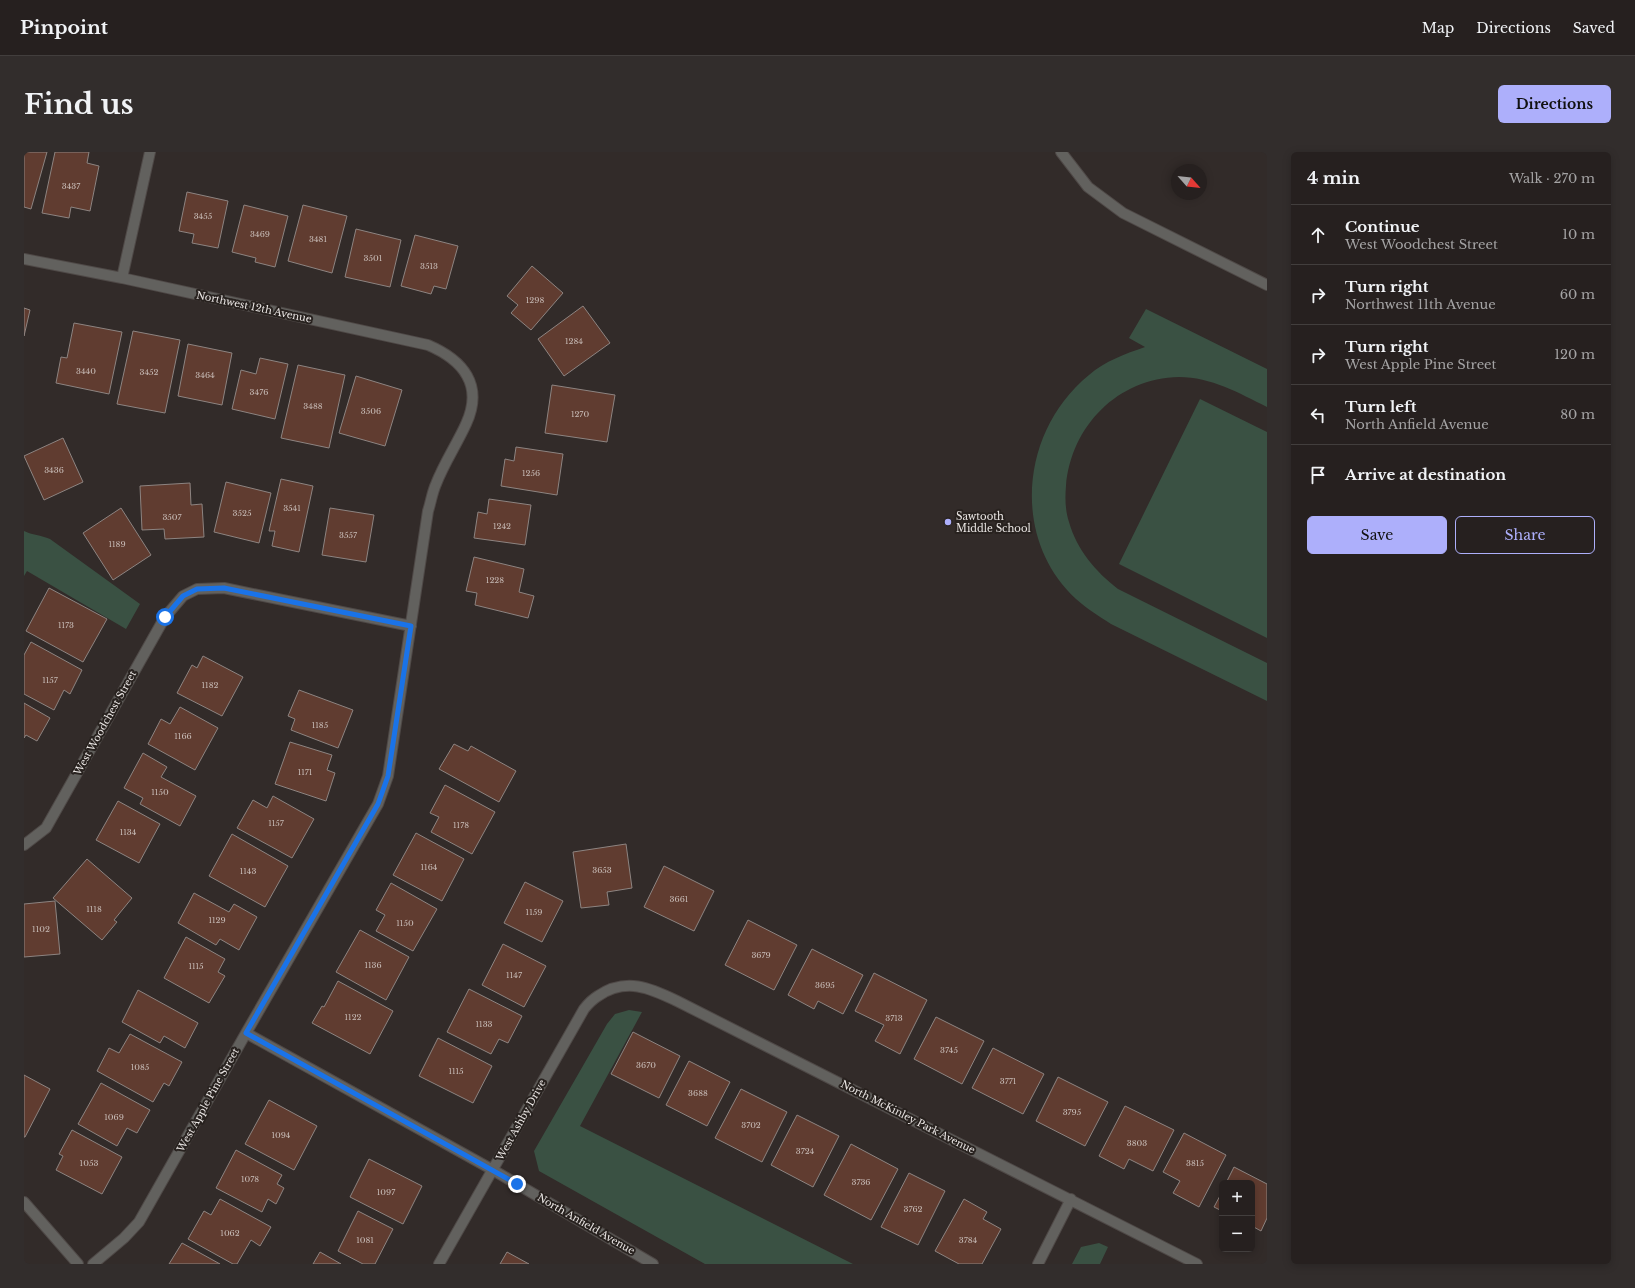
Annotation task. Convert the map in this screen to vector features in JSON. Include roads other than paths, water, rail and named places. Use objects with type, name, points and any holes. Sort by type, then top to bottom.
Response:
[{"type":"street","points":[[122,278],[150,152]]},
{"type":"street","points":[[1061,152],[1088,187],[1123,213],[1267,285]]},
{"type":"street","name":"Northwest 12th Avenue","points":[[24,260],[122,278],[428,345],[444,351],[462,366],[470,380]]},
{"type":"street","name":"West Apple Pine Street","points":[[93,1264],[124,1238],[139,1222],[378,804],[388,776],[428,511],[436,484],[467,422],[472,401],[470,380]]},
{"type":"street","name":"West Woodchest Street","points":[[24,845],[46,828],[165,617],[183,596],[197,589],[224,588],[411,626]]},
{"type":"street","name":"North McKinley Park Avenue","points":[[615,988],[634,985],[654,990],[1071,1199],[1197,1264]]},
{"type":"street","name":"West Ashby Drive","points":[[439,1264],[584,1009],[597,996],[615,988]]},
{"type":"street","name":"North Anfield Avenue","points":[[246,1033],[493,1170],[653,1264]]},
{"type":"street","points":[[1038,1264],[1071,1199]]},
{"type":"street","points":[[24,1202],[78,1264]]},
{"type":"place","name":"Sawtooth Middle School","points":[[948,522]]}]
